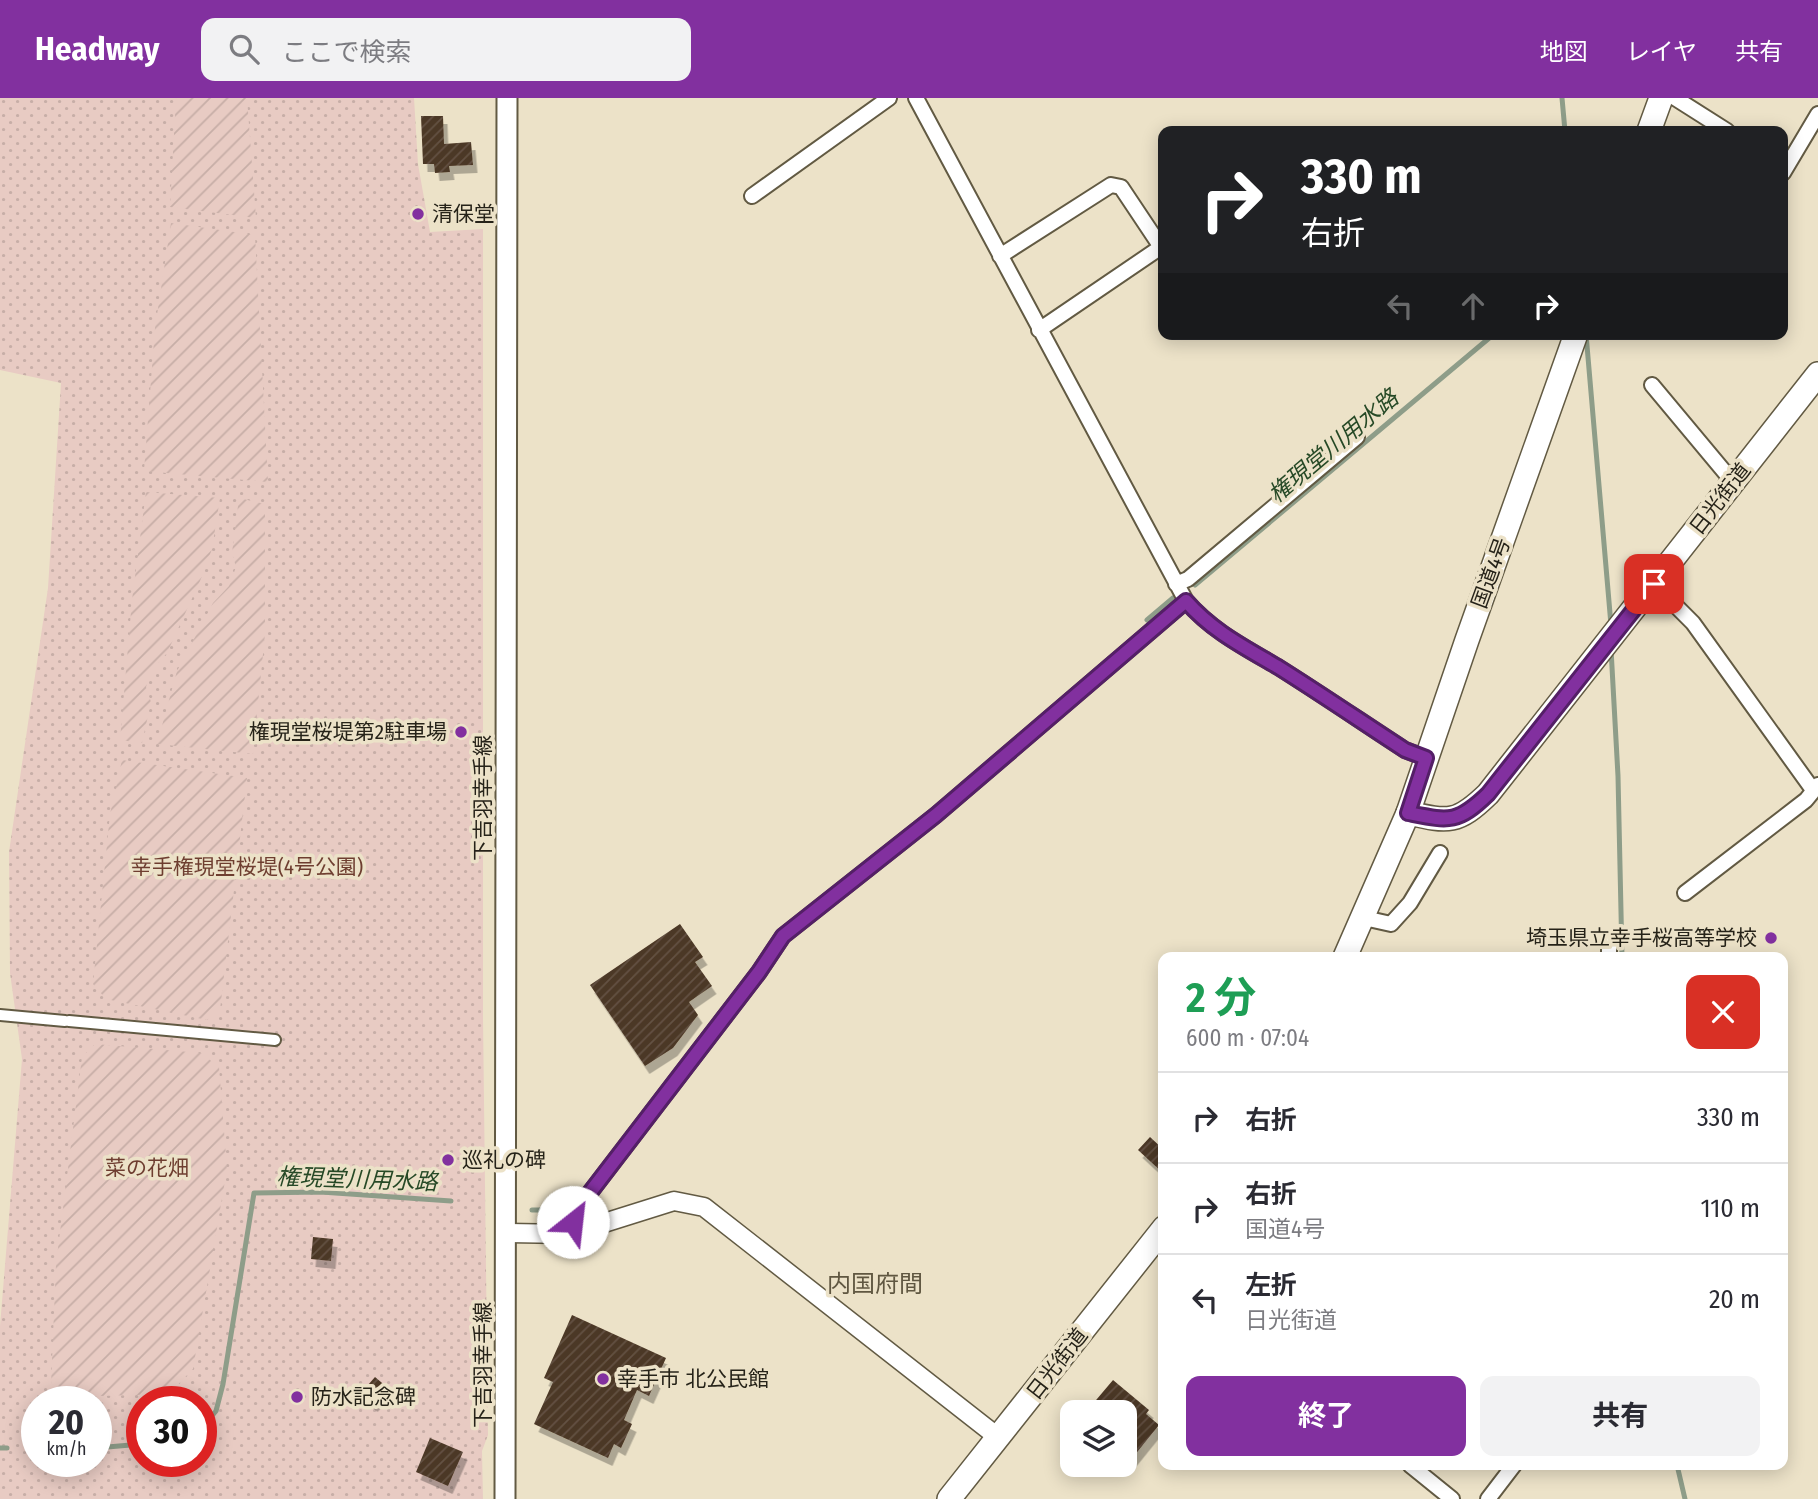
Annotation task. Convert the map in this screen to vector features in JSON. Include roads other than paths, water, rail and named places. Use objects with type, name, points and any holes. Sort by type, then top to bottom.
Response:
[{"type":"main road","name":"下吉羽幸手線","points":[[505,1499],[507,98]]},
{"type":"main road","points":[[1651,126],[1661,98]]},
{"type":"main road","name":"国道4号","points":[[1408,813],[1574,340]]},
{"type":"main road","name":"日光街道","points":[[1408,813],[1444,819],[1460,817],[1488,794],[1818,374]]},
{"type":"main road","points":[[1347,952],[1408,813]]},
{"type":"main road","name":"日光街道","points":[[949,1499],[1158,1236]]},
{"type":"street","points":[[752,196],[888,98]]},
{"type":"street","points":[[916,98],[1186,601],[1203,620],[1231,641],[1278,667],[1405,750],[1426,758]]},
{"type":"street","points":[[1675,98],[1719,126]]},
{"type":"street","points":[[1788,163],[1818,114]]},
{"type":"street","points":[[1000,256],[1111,186],[1121,187],[1158,240]]},
{"type":"street","points":[[1039,330],[1158,249]]},
{"type":"street","points":[[1652,385],[1733,482]]},
{"type":"street","points":[[1176,584],[1188,579],[1357,437]]},
{"type":"street","points":[[1654,584],[1693,623],[1815,788],[1806,800],[1685,893]]},
{"type":"street","points":[[569,1234],[582,1203],[759,972],[783,936],[936,815],[1186,601]]},
{"type":"street","points":[[1364,918],[1391,924],[1410,903],[1440,853]]},
{"type":"street","points":[[1609,942],[1609,952]]},
{"type":"street","points":[[0,1015],[275,1040]]},
{"type":"street","points":[[506,1233],[569,1234],[674,1201],[704,1207],[999,1438]]},
{"type":"street","points":[[1416,1470],[1452,1499]]},
{"type":"street","points":[[1488,1499],[1510,1470]]},
{"type":"waterway","name":"権現堂川用水路","points":[[1562,98],[1565,126]]},
{"type":"waterway","name":"権現堂川用水路","points":[[1195,585],[1487,340]]},
{"type":"waterway","points":[[1587,340],[1611,625]]},
{"type":"waterway","name":"権現堂川用水路","points":[[1147,620],[1173,598]]},
{"type":"waterway","points":[[1611,649],[1618,776],[1622,952]]},
{"type":"waterway","name":"権現堂川用水路","points":[[217,1407],[254,1193],[321,1192],[451,1201]]},
{"type":"waterway","name":"権現堂川用水路","points":[[532,1210],[561,1210],[570,1201]]},
{"type":"waterway","name":"権現堂川用水路","points":[[112,1447],[126,1445]]},
{"type":"waterway","name":"権現堂川用水路","points":[[0,1448],[7,1448]]},
{"type":"waterway","points":[[1678,1470],[1685,1499]]},
{"type":"place","name":"清保堂","points":[[418,214]]},
{"type":"place","name":"権現堂桜堤第2駐車場","points":[[461,732]]},
{"type":"place","name":"埼玉県立幸手桜高等学校","points":[[1771,938]]},
{"type":"place","name":"巡礼の碑","points":[[448,1160]]},
{"type":"place","name":"幸手市 北公民館","points":[[603,1379]]},
{"type":"place","name":"防水記念碑","points":[[297,1397]]},
{"type":"district","name":"内国府間","points":[[875,1284]]},
{"type":"park label","name":"幸手権現堂桜堤(4号公園)","points":[[247,867]]},
{"type":"park label","name":"菜の花畑","points":[[147,1168]]}]
